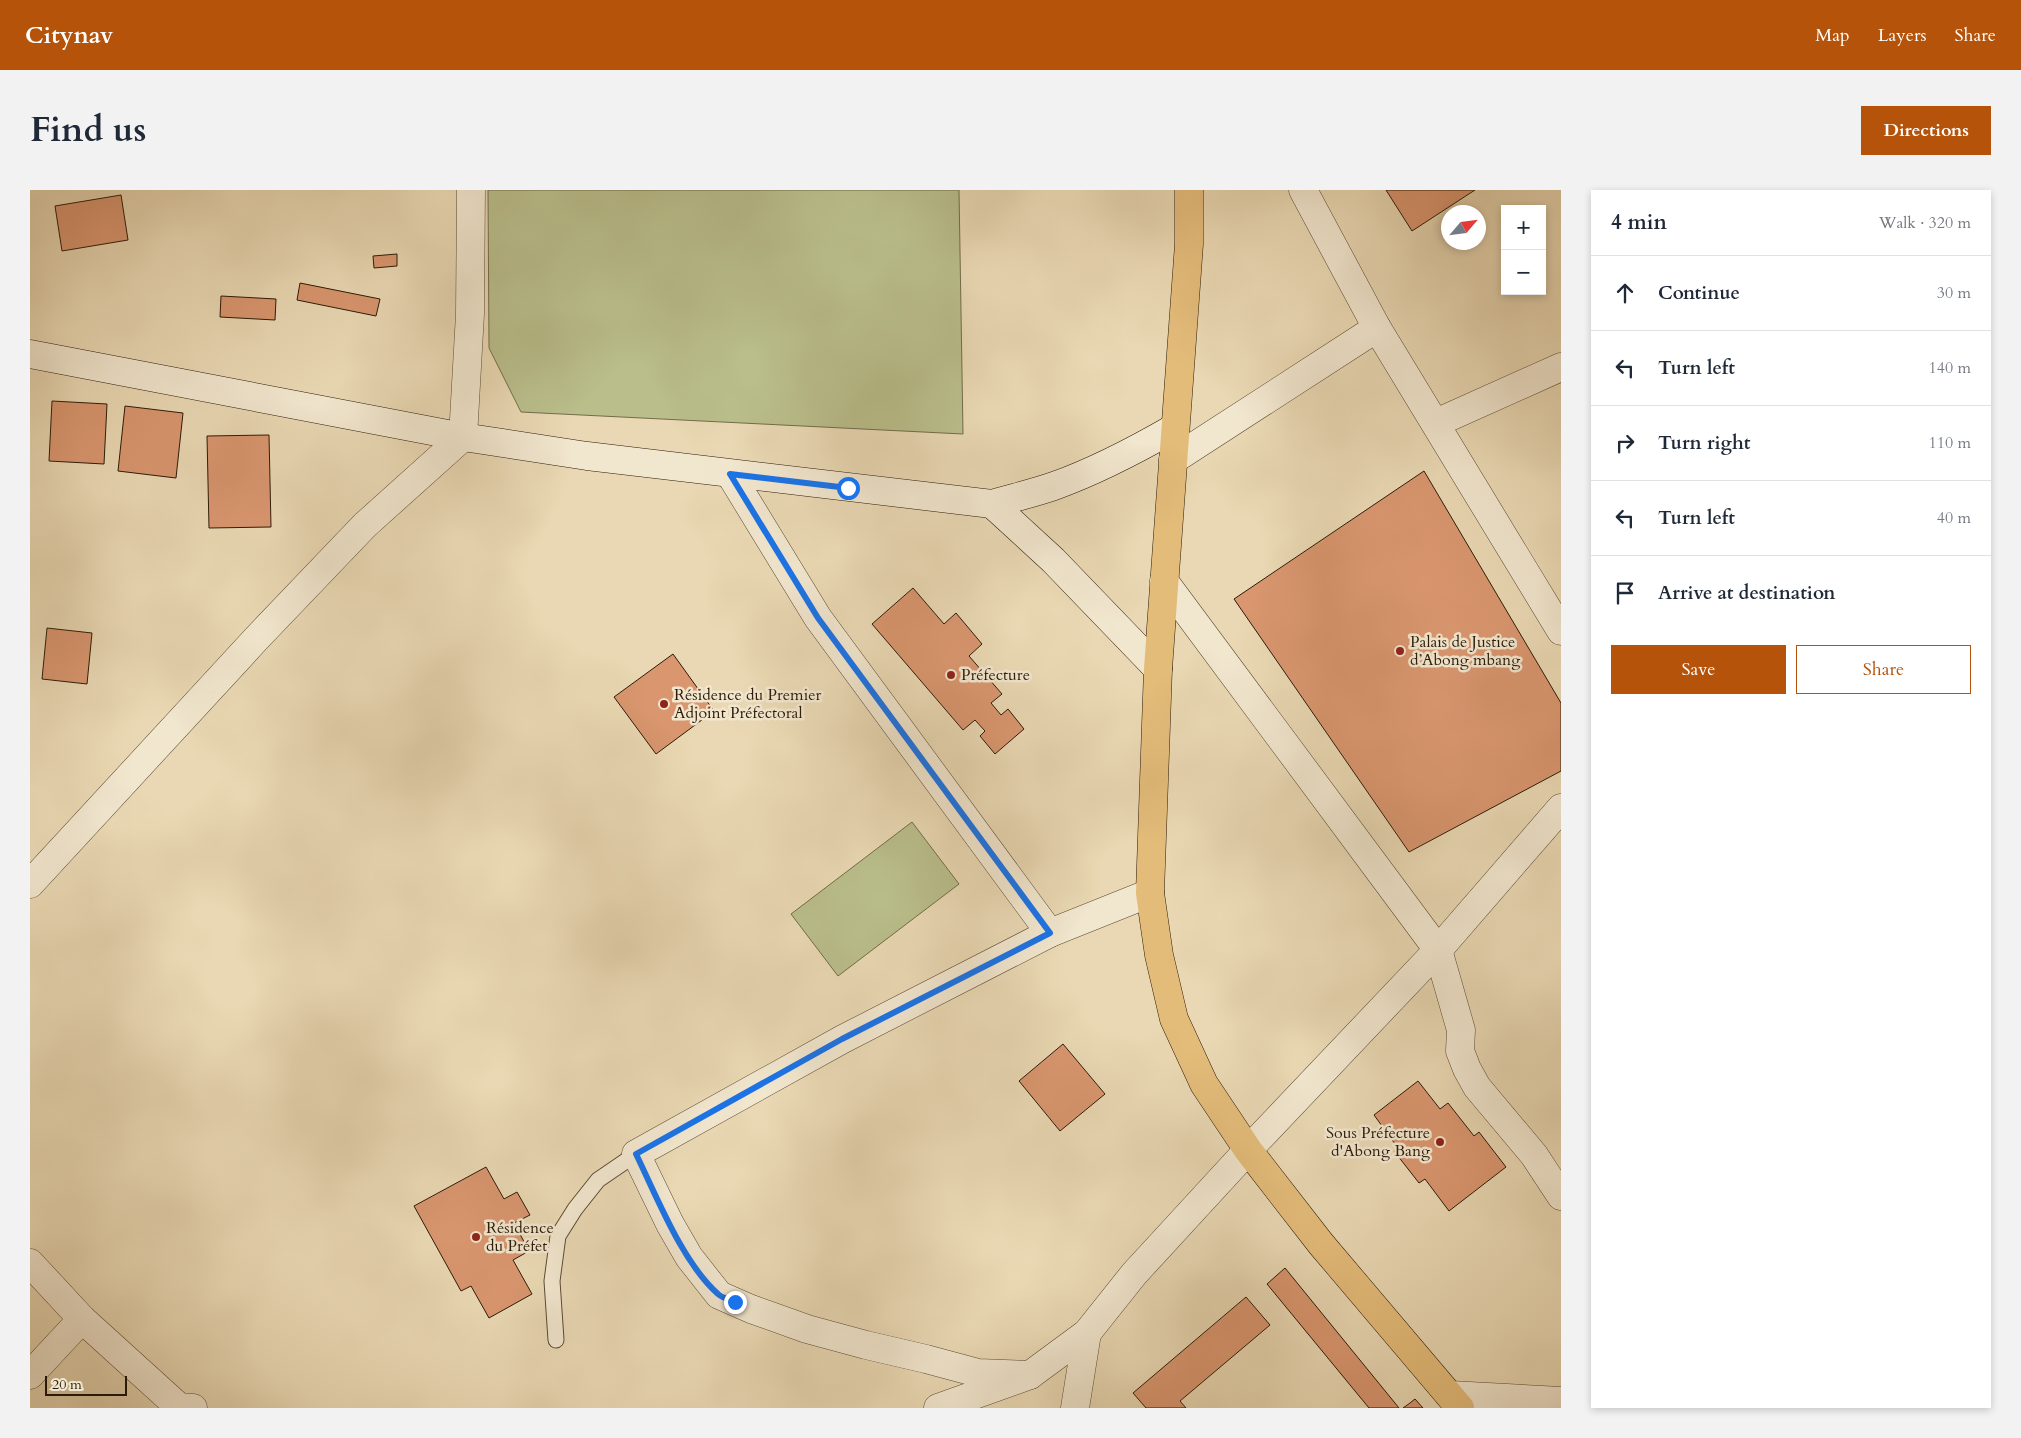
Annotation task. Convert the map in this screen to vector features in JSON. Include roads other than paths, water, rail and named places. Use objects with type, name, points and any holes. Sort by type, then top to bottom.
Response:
[{"type":"highway","points":[[1189,190],[1189,244],[1174,428],[1158,669],[1150,893],[1159,955],[1174,1019],[1204,1084],[1248,1150],[1321,1244],[1455,1402]]},
{"type":"street","points":[[30,884],[256,638],[358,532],[463,437],[470,314],[470,190]]},
{"type":"street","points":[[1303,190],[1377,328],[1561,630]]},
{"type":"street","points":[[1173,460],[1377,328]]},
{"type":"street","points":[[30,354],[463,437],[588,456],[730,474],[992,504],[1054,485],[1095,468],[1134,451],[1174,428]]},
{"type":"street","points":[[1436,423],[1561,367]]},
{"type":"street","points":[[730,474],[818,618],[1050,933]]},
{"type":"street","points":[[992,504],[1054,560],[1158,669]]},
{"type":"street","points":[[1164,581],[1438,950],[1461,1030],[1460,1051],[1467,1069],[1477,1087],[1534,1155],[1561,1196]]},
{"type":"street","points":[[938,1408],[1030,1375],[1087,1334],[1134,1274],[1248,1150],[1438,950],[1561,808]]},
{"type":"street","points":[[1030,1375],[978,1373],[866,1345],[807,1329],[719,1295],[688,1257],[636,1154],[842,1039],[1050,933],[1150,893]]},
{"type":"street","points":[[30,1263],[82,1319],[179,1407],[193,1408]]},
{"type":"street","points":[[30,1375],[82,1319]]},
{"type":"street","points":[[1075,1408],[1087,1334]]},
{"type":"street","points":[[1455,1402],[1561,1401]]},
{"type":"lane","points":[[556,1340],[552,1281],[558,1236],[575,1209],[598,1180],[636,1154]]},
{"type":"place","name":"Palais de Justice d’Abong mbang","points":[[1400,651]]},
{"type":"place","name":"Préfecture","points":[[951,675]]},
{"type":"place","name":"Résidence du Premier Adjoint Préfectoral","points":[[664,704]]},
{"type":"place","name":"Sous Préfecture d'Abong Bang","points":[[1440,1142]]},
{"type":"place","name":"Résidence du Préfet","points":[[476,1237]]}]
